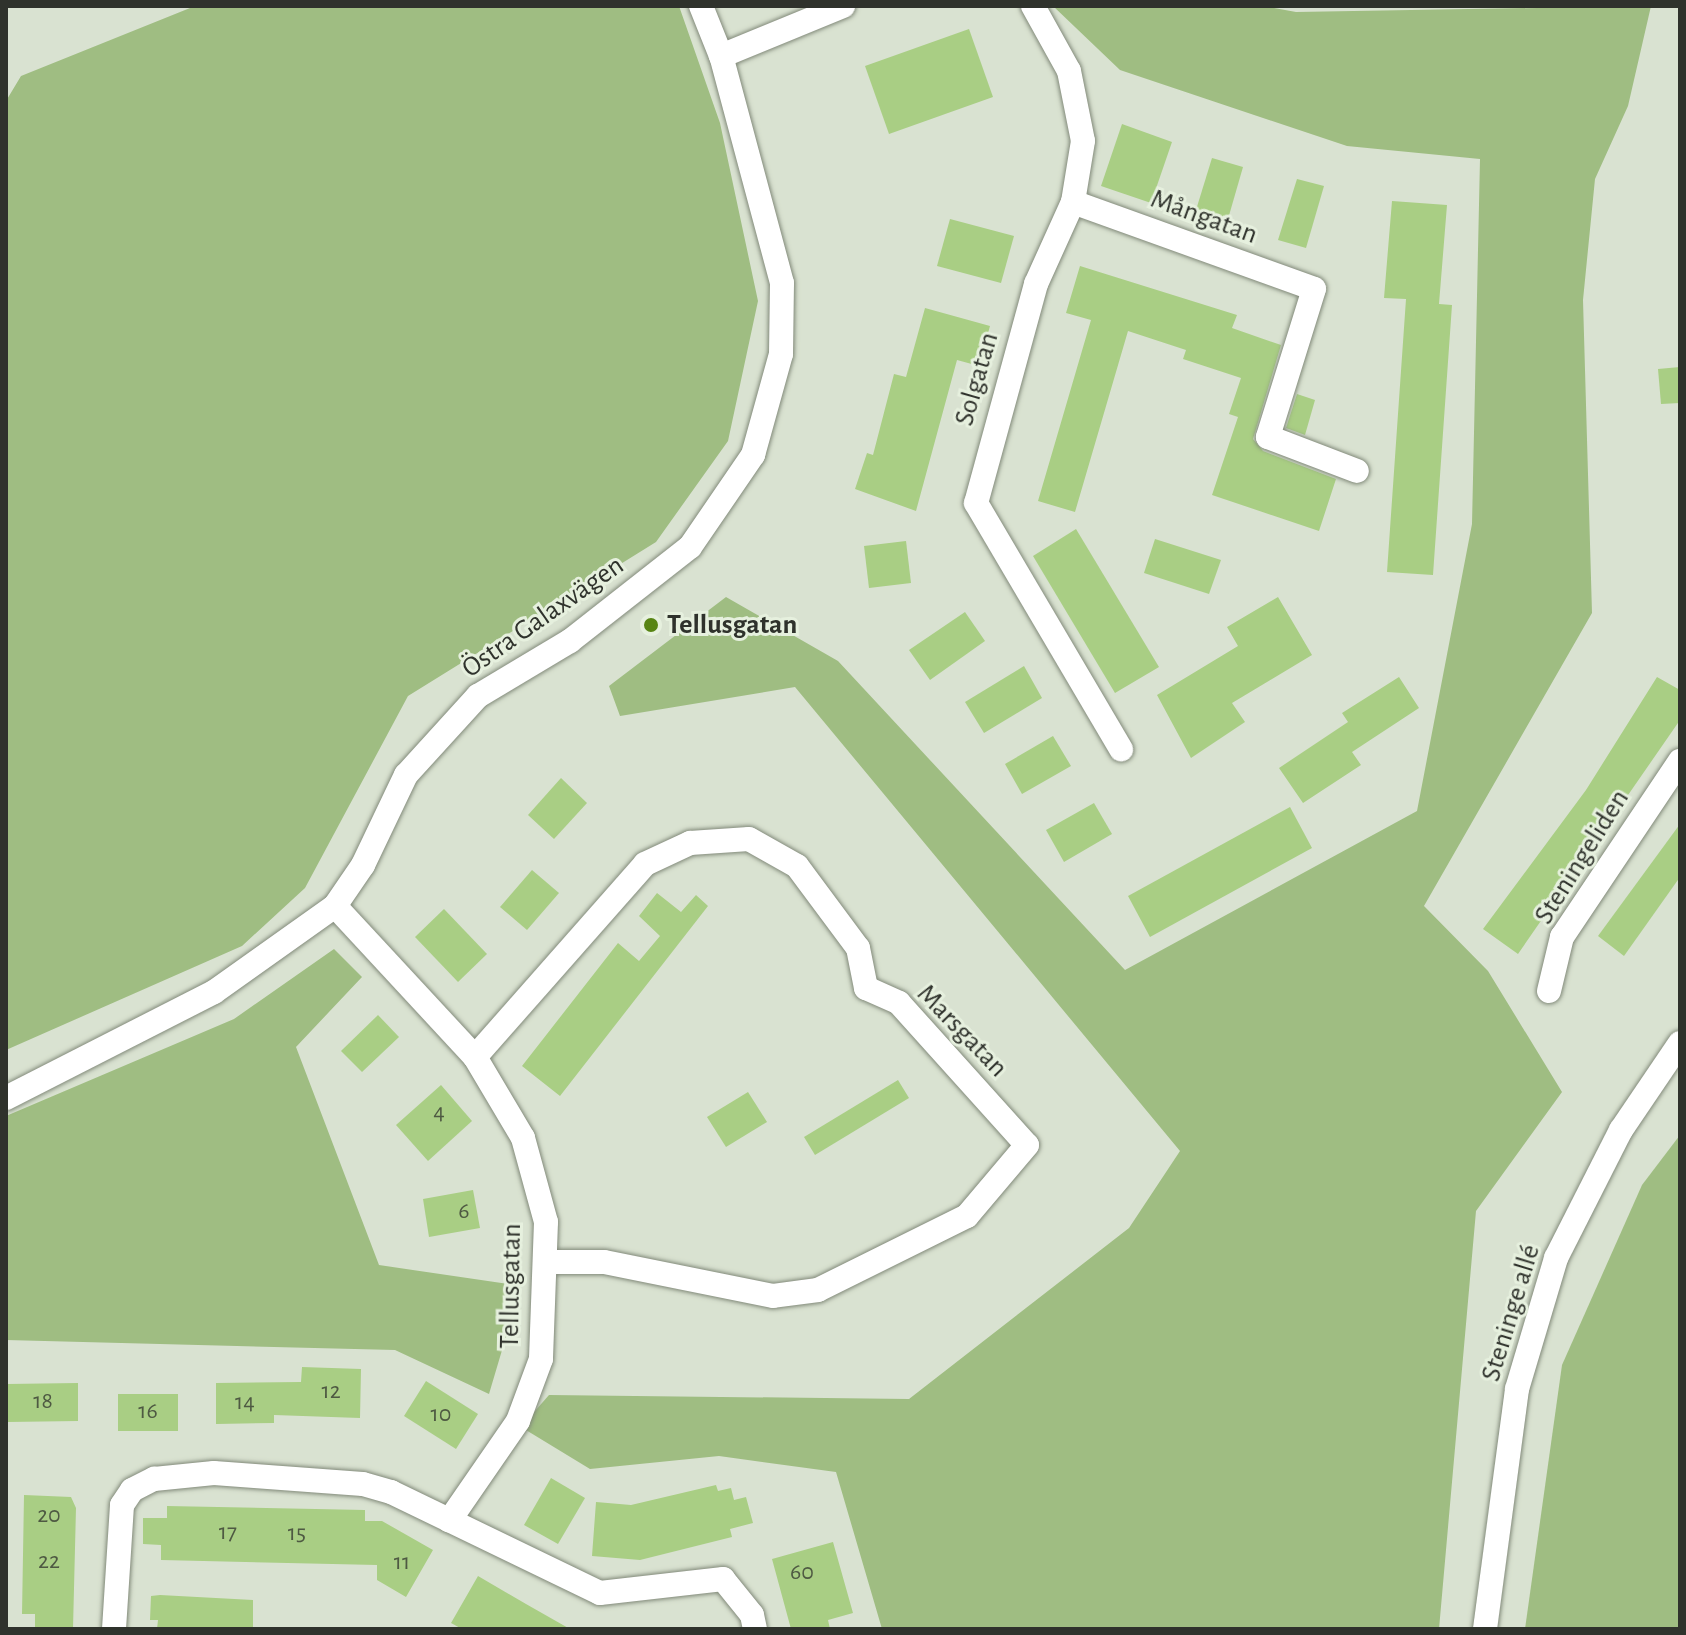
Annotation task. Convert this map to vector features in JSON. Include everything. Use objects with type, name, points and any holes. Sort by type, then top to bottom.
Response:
[{"type":"street","name":"Östra Galaxvägen","points":[[6,1098],[214,992],[335,906],[363,865],[406,775],[468,707],[570,641],[690,547],[753,455],[781,354],[782,283],[721,56],[701,6]]},
{"type":"street","points":[[721,56],[843,6]]},
{"type":"street","name":"Solgatan","points":[[1033,6],[1069,71],[1083,141],[1073,202],[1036,284],[976,503],[1121,749]]},
{"type":"street","name":"Mångatan","points":[[1073,202],[1314,289],[1268,437],[1357,471]]},
{"type":"street","name":"Steningeliden","points":[[1549,991],[1562,937],[1680,761]]},
{"type":"street","name":"Marsgatan","points":[[475,1057],[645,864],[690,843],[749,839],[797,866],[858,948],[866,988],[899,1003],[1027,1145],[967,1216],[818,1290],[773,1296],[604,1262],[545,1262]]},
{"type":"street","name":"Tellusgatan","points":[[335,906],[475,1057],[523,1138],[546,1222],[541,1359],[518,1421],[449,1521]]},
{"type":"street","name":"Steninge allé","points":[[1485,1629],[1517,1389],[1556,1258],[1621,1130],[1680,1043]]},
{"type":"street","points":[[114,1629],[122,1505],[132,1490],[154,1479],[214,1473],[363,1484],[600,1593],[723,1579],[752,1615],[755,1629]]},
{"type":"green space","points":[[195,6],[679,6],[720,123],[758,301],[728,441],[656,542],[408,696],[305,888],[242,946],[6,1050],[6,101],[21,76]]},
{"type":"green space","points":[[1053,6],[1264,6],[1296,12],[1651,6],[1628,106],[1595,179],[1583,300],[1592,613],[1424,906],[1488,971],[1562,1092],[1476,1211],[1439,1629],[882,1629],[836,1472],[719,1456],[590,1469],[521,1427],[549,1395],[909,1399],[1129,1228],[1180,1151],[795,687],[620,716],[609,686],[726,597],[838,661],[1125,970],[1417,811],[1472,524],[1480,159],[1347,146],[1120,70]]},
{"type":"green space","points":[[334,949],[362,977],[296,1047],[379,1265],[521,1286],[489,1394],[395,1350],[6,1340],[6,1116],[234,1019]]},
{"type":"green space","points":[[1680,1135],[1680,1629],[1525,1629],[1562,1365],[1642,1185]]},
{"type":"building","points":[[969,29],[993,97],[889,134],[865,66]]},
{"type":"building","points":[[1122,124],[1172,142],[1151,203],[1101,186]]},
{"type":"building","points":[[1212,158],[1243,167],[1228,219],[1196,210]]},
{"type":"building","points":[[1297,179],[1324,186],[1306,248],[1278,240]]},
{"type":"building","points":[[1392,201],[1447,205],[1439,304],[1452,305],[1433,575],[1387,572],[1406,299],[1384,298]]},
{"type":"building","points":[[950,219],[1014,236],[1001,283],[937,266]]},
{"type":"building","points":[[1080,266],[1237,315],[1232,328],[1281,345],[1253,439],[1263,451],[1336,479],[1319,531],[1212,495],[1238,417],[1229,414],[1241,378],[1183,359],[1186,350],[1128,331],[1075,512],[1038,501],[1091,320],[1066,313]]},
{"type":"building","points":[[925,308],[990,326],[979,366],[957,360],[916,511],[855,489],[867,453],[873,455],[894,374],[906,377]]},
{"type":"building","points":[[1680,367],[1680,403],[1661,404],[1658,369]]},
{"type":"building","points":[[1297,394],[1315,400],[1305,435],[1286,428]]},
{"type":"building","points":[[1076,529],[1159,667],[1115,693],[1033,556]]},
{"type":"building","points":[[1155,539],[1221,560],[1209,594],[1144,573]]},
{"type":"building","points":[[906,541],[911,583],[869,588],[864,546]]},
{"type":"building","points":[[1278,597],[1312,655],[1232,703],[1245,722],[1191,758],[1157,695],[1238,646],[1227,627]]},
{"type":"building","points":[[965,612],[985,641],[930,680],[909,650]]},
{"type":"building","points":[[1024,666],[1042,698],[984,733],[965,702]]},
{"type":"building","points":[[1399,677],[1419,708],[1352,752],[1361,765],[1303,803],[1279,768],[1348,722],[1342,713]]},
{"type":"building","points":[[1657,677],[1680,690],[1680,720],[1518,954],[1483,929],[1586,790]]},
{"type":"building","points":[[1053,736],[1071,766],[1022,794],[1005,764]]},
{"type":"building","points":[[561,778],[587,803],[554,839],[528,815]]},
{"type":"building","points":[[1094,803],[1112,834],[1064,862],[1046,830]]},
{"type":"building","points":[[1290,807],[1312,848],[1150,937],[1128,896]]},
{"type":"building","points":[[1680,824],[1680,877],[1624,956],[1598,936]]},
{"type":"building","points":[[532,870],[559,893],[527,930],[500,907]]},
{"type":"building","points":[[657,893],[681,912],[696,895],[708,906],[560,1096],[522,1066],[618,943],[639,961],[660,936],[639,916]]},
{"type":"building","points":[[444,909],[487,954],[458,982],[415,937]]},
{"type":"building","points":[[378,1015],[399,1037],[362,1072],[341,1051]]},
{"type":"building","points":[[898,1080],[909,1098],[815,1155],[804,1137]]},
{"type":"building","points":[[441,1085],[472,1121],[428,1161],[396,1125]]},
{"type":"building","points":[[748,1092],[767,1122],[726,1147],[707,1117]]},
{"type":"building","points":[[473,1190],[480,1228],[429,1237],[423,1199]]},
{"type":"building","points":[[302,1367],[361,1369],[360,1418],[274,1415],[274,1423],[216,1424],[216,1383],[301,1382]]},
{"type":"building","points":[[426,1381],[478,1414],[456,1449],[404,1416]]},
{"type":"building","points":[[78,1383],[78,1421],[8,1422],[7,1384]]},
{"type":"building","points":[[118,1394],[178,1394],[178,1431],[118,1431]]},
{"type":"building","points":[[551,1478],[585,1498],[558,1544],[524,1525]]},
{"type":"building","points":[[716,1485],[718,1491],[731,1488],[734,1500],[746,1497],[753,1523],[730,1529],[732,1537],[640,1560],[592,1556],[596,1502],[631,1505]]},
{"type":"building","points":[[24,1495],[71,1497],[76,1508],[73,1629],[35,1629],[35,1614],[22,1614]]},
{"type":"building","points":[[167,1506],[365,1510],[365,1521],[382,1521],[433,1550],[406,1597],[377,1580],[377,1565],[161,1560],[161,1545],[143,1544],[143,1518],[167,1518]]},
{"type":"building","points":[[833,1542],[853,1613],[828,1620],[830,1629],[791,1629],[772,1559]]},
{"type":"building","points":[[478,1576],[570,1629],[462,1629],[451,1623]]},
{"type":"building","points":[[151,1596],[253,1600],[253,1629],[157,1629],[158,1620],[150,1620]]},
{"type":"place","name":"Tellusgatan","points":[[651,625]]}]
